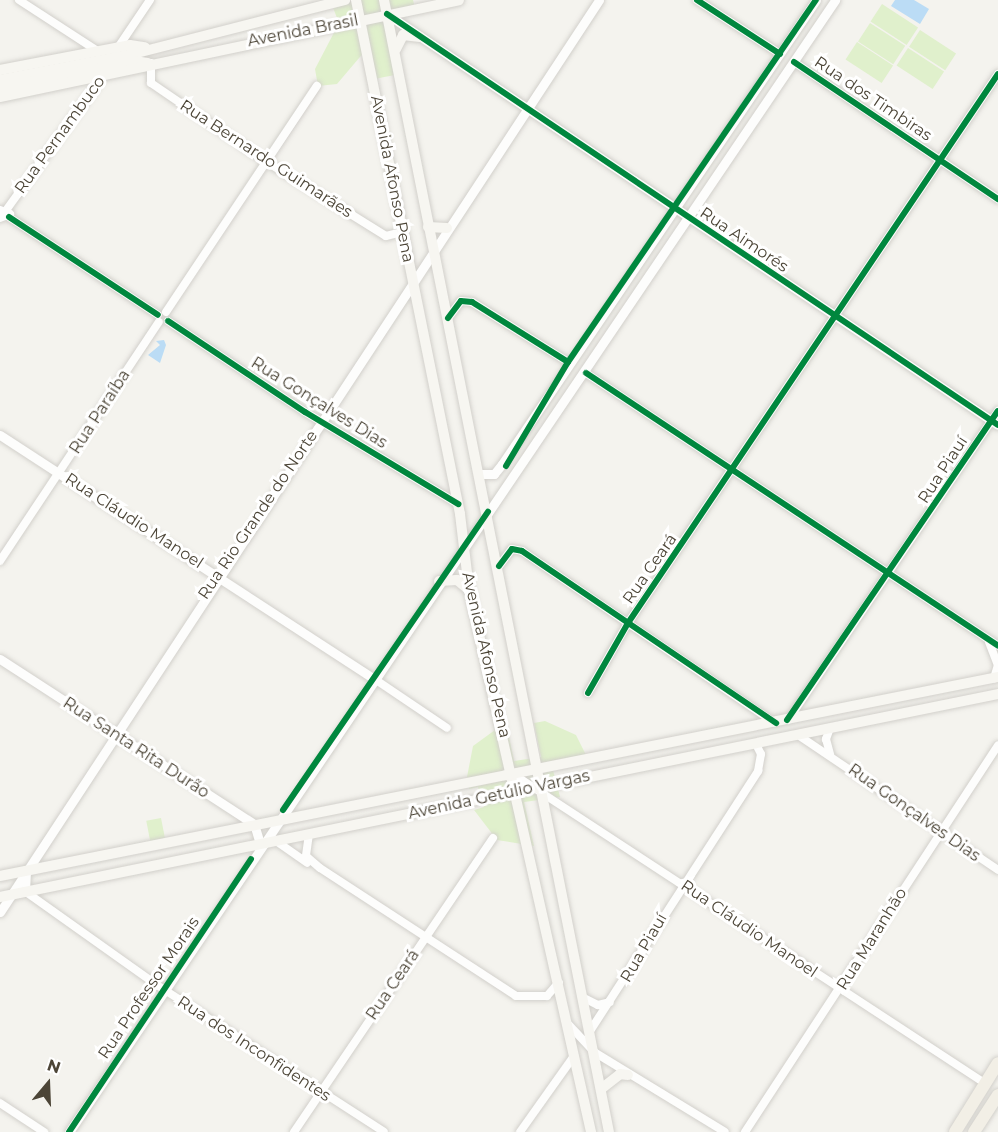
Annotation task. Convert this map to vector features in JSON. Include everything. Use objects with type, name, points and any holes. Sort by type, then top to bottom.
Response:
[{"type":"main road","name":"Avenida Brasil","points":[[0,70],[96,50],[145,47],[345,0]]},
{"type":"main road","name":"Avenida Afonso Pena","points":[[356,0],[458,504],[470,590],[513,774],[591,1132]]},
{"type":"main road","name":"Avenida Afonso Pena","points":[[384,0],[478,474],[499,566],[538,788],[590,1031],[609,1132]]},
{"type":"main road","name":"Avenida Brasil","points":[[0,80],[149,63],[459,0]]},
{"type":"main road","points":[[396,52],[403,35],[420,37]]},
{"type":"main road","name":"Avenida Brasil","points":[[131,48],[149,63]]},
{"type":"main road","name":"Avenida Brasil","points":[[0,97],[108,67],[131,48]]},
{"type":"main road","name":"Avenida Brasil","points":[[0,88],[108,67]]},
{"type":"main road","points":[[428,227],[447,228]]},
{"type":"main road","points":[[439,581],[457,580],[470,590]]},
{"type":"main road","name":"Avenida Getúlio Vargas","points":[[0,876],[996,678]]},
{"type":"main road","name":"Avenida Getúlio Vargas","points":[[6,896],[998,694]]},
{"type":"main road","points":[[955,1132],[998,1063]]},
{"type":"main road","points":[[601,1089],[620,1074],[628,1074]]},
{"type":"main road","points":[[974,1132],[998,1094]]},
{"type":"street","points":[[19,0],[96,50]]},
{"type":"street","points":[[131,48],[150,0]]},
{"type":"street","name":"Rua Rio Grande do Norte","points":[[0,912],[6,896],[27,870],[217,575],[323,419],[599,0]]},
{"type":"street","points":[[697,0],[780,54]]},
{"type":"street","points":[[478,474],[494,474],[502,464],[568,362],[816,0]]},
{"type":"street","name":"Rua Professor Morais","points":[[69,1132],[276,820],[439,581],[586,373],[687,218],[836,0]]},
{"type":"street","name":"Rua Aimorés","points":[[387,14],[673,210],[995,423]]},
{"type":"street","points":[[75,55],[77,39]]},
{"type":"street","name":"Rua Pernambuco","points":[[3,215],[108,67],[118,47]]},
{"type":"street","name":"Rua dos Timbiras","points":[[794,62],[998,199]]},
{"type":"street","name":"Rua Bernardo Guimarães","points":[[149,63],[151,83],[267,162],[386,236],[402,232]]},
{"type":"street","name":"Rua Ceará","points":[[588,693],[628,623],[732,474],[998,74]]},
{"type":"street","name":"Rua Paraíba","points":[[0,561],[317,86]]},
{"type":"street","name":"Rua Gonçalves Dias","points":[[3,215],[163,317],[305,412],[323,419],[458,504]]},
{"type":"street","points":[[448,318],[461,301],[472,302],[568,362]]},
{"type":"street","points":[[586,373],[732,474],[998,646]]},
{"type":"street","name":"Rua Piauí","points":[[788,720],[995,423],[998,411]]},
{"type":"street","name":"Rua Cláudio Manoel","points":[[0,435],[217,575],[447,728]]},
{"type":"street","points":[[502,464],[517,473]]},
{"type":"street","points":[[499,566],[512,549],[522,551],[776,723]]},
{"type":"street","points":[[989,640],[998,665],[996,678]]},
{"type":"street","name":"Rua Santa Rita Durão","points":[[0,659],[254,824]]},
{"type":"street","name":"Rua Gonçalves Dias","points":[[830,728],[826,744],[831,755]]},
{"type":"street","name":"Rua Gonçalves Dias","points":[[798,735],[831,755],[998,870]]},
{"type":"street","name":"Rua Piauí","points":[[590,1031],[614,999],[681,884],[758,771],[761,754],[756,744]]},
{"type":"street","name":"Rua Maranhão","points":[[745,1132],[841,990],[939,831],[998,746]]},
{"type":"street","name":"Rua Cláudio Manoel","points":[[513,774],[538,788],[986,1084]]},
{"type":"street","points":[[254,824],[260,844]]},
{"type":"street","points":[[309,834],[306,856],[320,868]]},
{"type":"street","name":"Rua Ceará","points":[[294,1132],[493,838]]},
{"type":"street","points":[[276,841],[516,996],[547,996],[559,982]]},
{"type":"street","points":[[26,892],[27,870]]},
{"type":"street","name":"Rua dos Inconfidentes","points":[[26,892],[163,990],[384,1132]]},
{"type":"street","name":"Rua Piauí","points":[[582,997],[605,1005],[614,999]]},
{"type":"street","points":[[568,1023],[594,1052],[725,1132]]},
{"type":"street","points":[[520,1132],[575,1055]]},
{"type":"street","points":[[986,1084],[998,1094]]},
{"type":"street","points":[[0,1102],[44,1132]]},
{"type":"green space","points":[[330,0],[413,0],[415,8],[387,14],[400,74],[374,79],[365,51],[337,84],[318,86],[315,69],[339,23]]},
{"type":"green space","points":[[882,4],[918,27],[907,45],[871,22]]},
{"type":"green space","points":[[870,23],[905,46],[893,64],[858,41]]},
{"type":"green space","points":[[920,30],[956,53],[945,70],[909,47]]},
{"type":"green space","points":[[857,42],[893,65],[882,83],[846,60]]},
{"type":"green space","points":[[908,48],[944,71],[933,89],[897,66]]},
{"type":"green space","points":[[545,721],[576,735],[590,763],[553,770],[560,797],[524,802],[534,846],[497,840],[474,810],[484,807],[478,787],[469,789],[467,777],[473,746],[506,722],[514,761],[541,757],[534,723]]},
{"type":"green space","points":[[161,818],[165,839],[150,841],[146,821]]},
{"type":"water","points":[[895,0],[914,0],[929,9],[920,24],[891,6]]},
{"type":"water","points":[[164,340],[166,345],[160,363],[148,355],[160,345],[156,341]]},
{"type":"cycle path","points":[[697,0],[780,54]]},
{"type":"cycle path","points":[[506,466],[568,362],[816,0]]},
{"type":"cycle path","points":[[387,14],[998,425]]},
{"type":"cycle path","points":[[794,62],[998,199]]},
{"type":"cycle path","points":[[588,693],[628,623],[998,74]]},
{"type":"cycle path","points":[[9,217],[158,315]]},
{"type":"cycle path","points":[[448,318],[461,301],[472,302],[568,362]]},
{"type":"cycle path","points":[[168,321],[305,412],[458,504]]},
{"type":"cycle path","points":[[586,373],[998,646]]},
{"type":"cycle path","points":[[787,720],[998,411]]},
{"type":"cycle path","points":[[283,810],[488,512]]},
{"type":"cycle path","points":[[499,566],[512,549],[522,551],[776,723]]},
{"type":"cycle path","points":[[69,1132],[251,859]]}]
